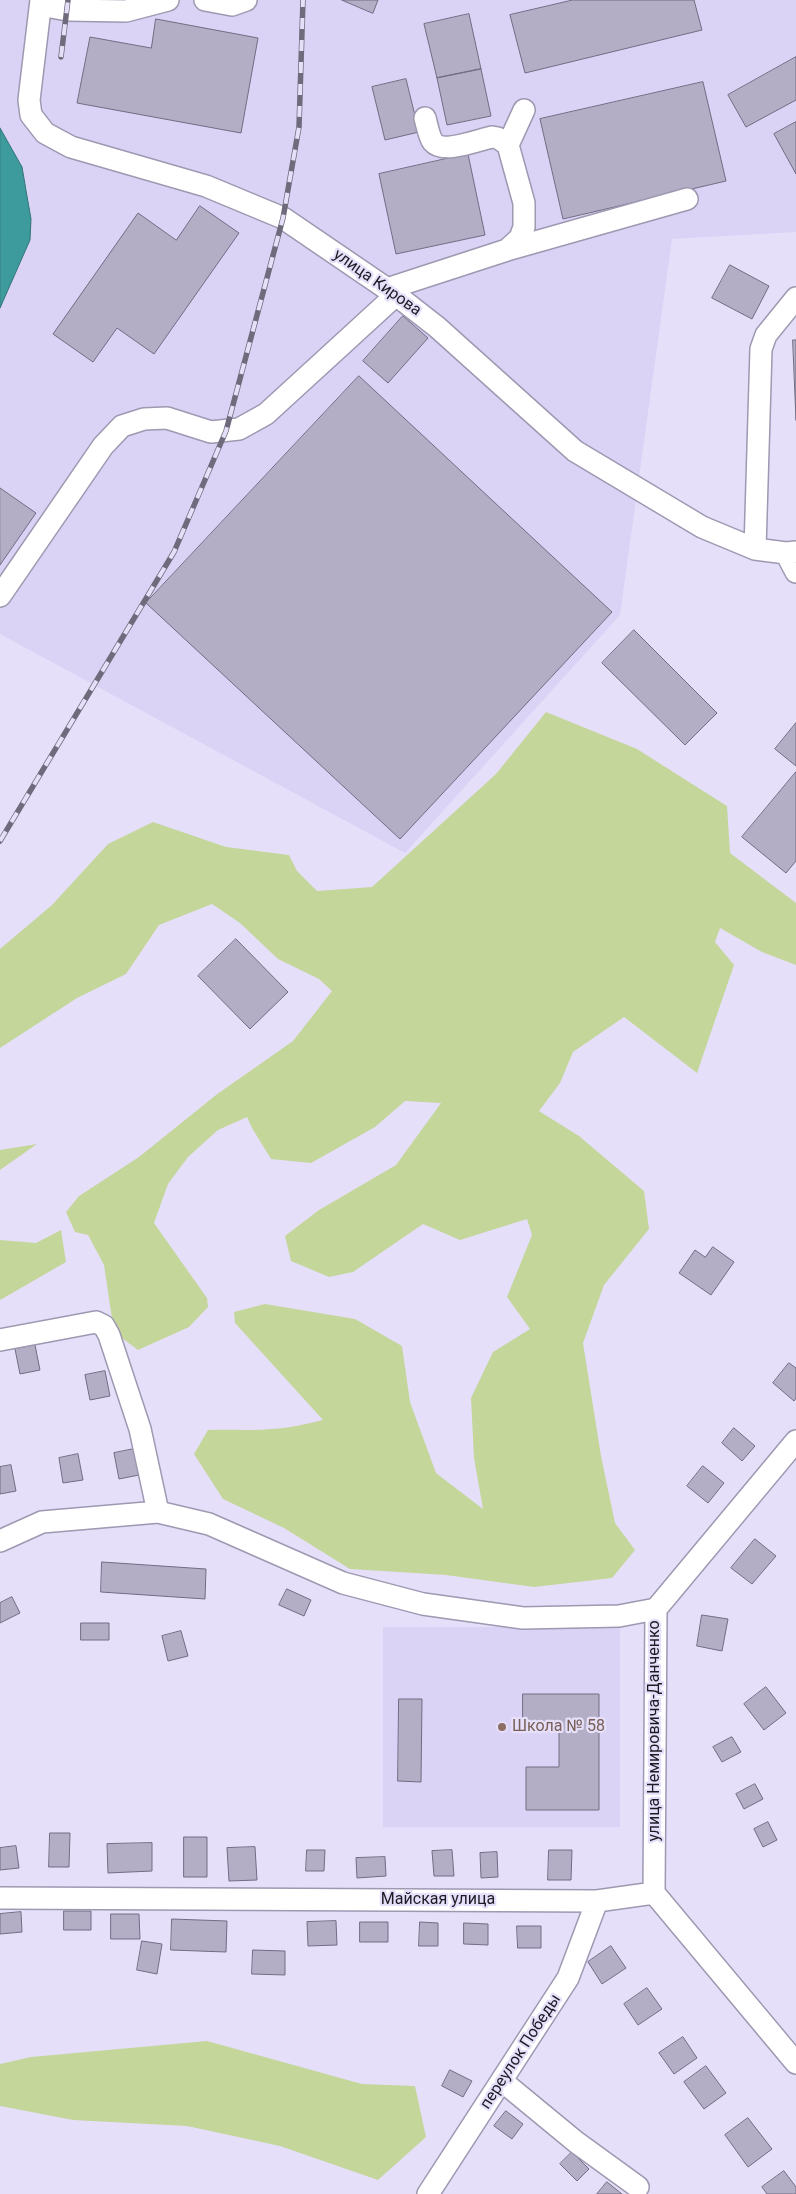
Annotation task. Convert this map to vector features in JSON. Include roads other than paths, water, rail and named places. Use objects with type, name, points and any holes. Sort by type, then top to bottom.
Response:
[{"type":"street","points":[[41,3],[67,10],[126,11],[168,0]]},
{"type":"street","points":[[205,0],[232,4],[246,0]]},
{"type":"street","name":"улица Кирова","points":[[41,3],[29,100],[31,115],[45,133],[72,147],[206,186],[283,218],[392,292],[437,327],[575,452],[702,527],[755,549],[791,553]]},
{"type":"street","points":[[507,250],[520,238],[524,227],[524,203],[508,144],[524,110]]},
{"type":"street","points":[[425,118],[432,141],[441,147],[450,147],[492,137],[508,144]]},
{"type":"street","points":[[0,596],[103,446],[122,426],[144,419],[167,418],[211,432],[239,429],[266,414],[392,292],[507,250],[687,199]]},
{"type":"street","points":[[755,549],[761,349],[766,335],[788,319],[796,298]]},
{"type":"street","points":[[791,553],[796,572]]},
{"type":"street","points":[[0,1340],[96,1322],[104,1326],[109,1335],[140,1429],[158,1512]]},
{"type":"street","name":"улица Немировича-Данченко","points":[[654,1893],[656,1609],[796,1441]]},
{"type":"street","points":[[0,1541],[42,1522],[158,1512],[209,1524],[343,1583],[423,1604],[523,1618],[618,1616],[656,1609]]},
{"type":"street","points":[[654,1893],[796,2063]]},
{"type":"street","name":"Майская улица","points":[[0,1898],[598,1901],[654,1893]]},
{"type":"street","name":"переулок Победы","points":[[428,2194],[568,1978],[598,1901]]},
{"type":"street","points":[[502,2081],[576,2142],[638,2187]]},
{"type":"railway","points":[[61,57],[68,0]]},
{"type":"railway","points":[[0,841],[174,552],[226,431],[283,218],[299,127],[303,0]]},
{"type":"place","name":"Школа № 58","points":[[502,1727]]}]
